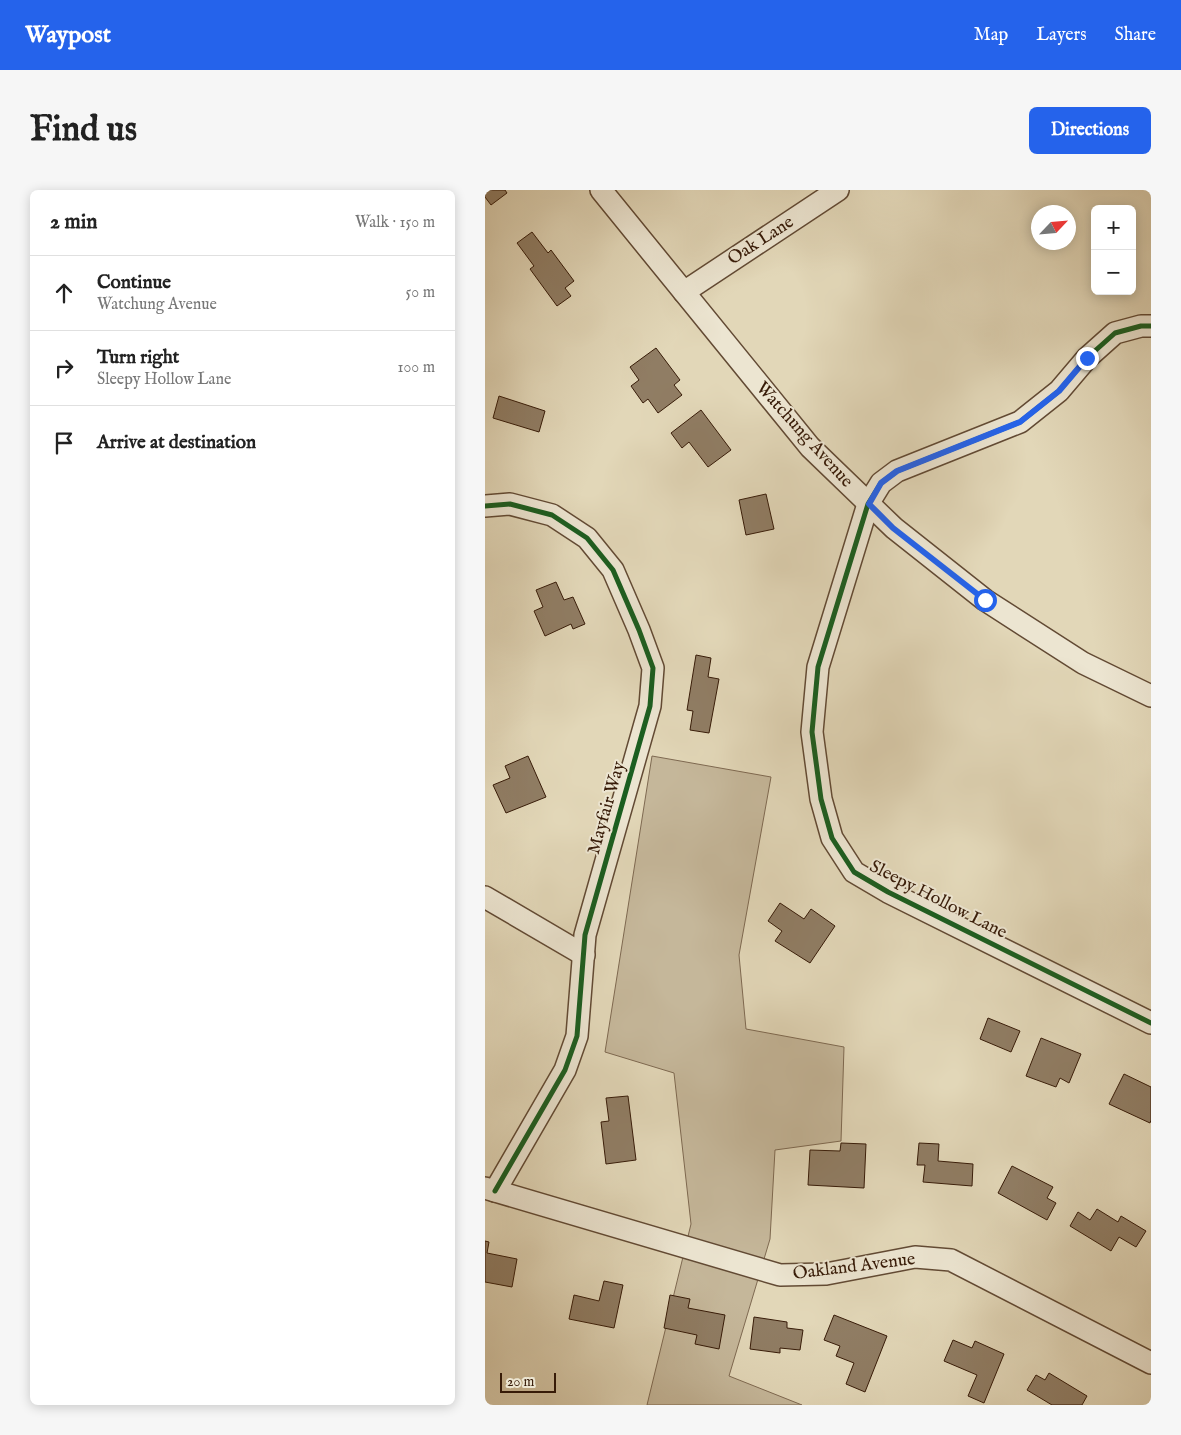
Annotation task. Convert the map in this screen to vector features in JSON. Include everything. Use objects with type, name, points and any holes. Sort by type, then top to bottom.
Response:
[{"type":"street","name":"Watchung Avenue","points":[[601,190],[810,447],[893,528],[985,600],[1083,662],[1151,696]]},
{"type":"street","name":"Oak Lane","points":[[684,292],[838,190]]},
{"type":"street","name":"Sleepy Hollow Lane","points":[[1151,326],[1141,326],[1115,333],[1087,358],[1059,391],[1020,422],[897,471],[881,483],[869,504],[817,667],[813,732],[821,799],[832,838],[854,872],[888,892],[1151,1023]]},
{"type":"street","name":"Mayfair Way","points":[[485,506],[510,504],[552,515],[587,538],[613,570],[653,668],[650,706],[585,934],[577,1036],[565,1070],[490,1190]]},
{"type":"street","points":[[485,897],[584,955]]},
{"type":"street","name":"Oakland Avenue","points":[[490,1190],[780,1275],[827,1274],[915,1257],[951,1260],[1151,1363]]},
{"type":"shaded area","points":[[652,756],[771,777],[739,955],[746,1029],[844,1047],[841,1141],[775,1150],[770,1239],[729,1376],[802,1405],[647,1405],[691,1224],[674,1073],[605,1052]]},
{"type":"building","points":[[485,190],[505,190],[507,193],[491,205],[485,197]]},
{"type":"building","points":[[532,232],[548,253],[551,250],[574,281],[565,288],[571,296],[557,306],[530,269],[534,266],[517,243]]},
{"type":"building","points":[[656,348],[680,380],[674,385],[682,395],[658,413],[648,399],[643,403],[631,386],[639,380],[630,367]]},
{"type":"building","points":[[499,396],[545,411],[539,432],[493,418]]},
{"type":"building","points":[[701,410],[731,450],[708,467],[689,442],[682,448],[671,433]]},
{"type":"building","points":[[766,494],[774,529],[746,535],[739,500]]},
{"type":"building","points":[[556,582],[564,600],[573,597],[585,624],[573,629],[571,624],[545,636],[534,611],[543,607],[536,590]]},
{"type":"building","points":[[696,655],[711,658],[708,677],[719,679],[709,733],[690,730],[693,711],[687,710]]},
{"type":"building","points":[[528,756],[546,797],[506,813],[493,785],[510,778],[505,766]]},
{"type":"building","points":[[780,903],[804,919],[811,909],[835,926],[810,963],[775,941],[782,931],[768,921]]},
{"type":"building","points":[[988,1018],[1020,1031],[1011,1052],[980,1039]]},
{"type":"building","points":[[1041,1038],[1081,1054],[1069,1083],[1060,1078],[1056,1087],[1026,1076]]},
{"type":"building","points":[[1124,1074],[1151,1087],[1150,1123],[1109,1104]]},
{"type":"building","points":[[628,1096],[636,1160],[606,1164],[601,1122],[609,1121],[606,1098]]},
{"type":"building","points":[[841,1143],[866,1144],[864,1188],[808,1185],[810,1150],[840,1151]]},
{"type":"building","points":[[919,1143],[939,1144],[938,1161],[973,1164],[972,1186],[923,1182],[925,1165],[917,1165]]},
{"type":"building","points":[[1012,1166],[1053,1187],[1047,1198],[1056,1203],[1047,1220],[998,1193]]},
{"type":"building","points":[[1097,1209],[1118,1222],[1121,1216],[1146,1231],[1136,1247],[1119,1237],[1111,1251],[1070,1226],[1078,1212],[1090,1220]]},
{"type":"building","points":[[485,1241],[489,1242],[487,1253],[517,1259],[512,1287],[485,1282]]},
{"type":"building","points":[[604,1281],[623,1285],[614,1328],[569,1319],[574,1295],[599,1301]]},
{"type":"building","points":[[670,1295],[690,1299],[688,1308],[725,1315],[719,1349],[695,1344],[697,1335],[664,1328]]},
{"type":"building","points":[[834,1315],[887,1336],[865,1392],[846,1384],[854,1363],[836,1356],[840,1346],[824,1340]]},
{"type":"building","points":[[754,1317],[787,1322],[787,1328],[803,1330],[800,1350],[780,1348],[780,1353],[750,1349]]},
{"type":"building","points":[[953,1340],[972,1348],[975,1341],[1004,1354],[984,1403],[968,1396],[977,1375],[944,1361]]},
{"type":"building","points":[[1049,1373],[1087,1396],[1082,1405],[1052,1405],[1027,1390],[1036,1375],[1045,1380]]},
{"type":"cycle path","points":[[1151,326],[1141,326],[1115,333],[1087,358],[1059,391],[1020,422],[897,471],[881,483],[868,504],[818,667],[812,732],[821,799],[832,838],[854,872],[888,892],[1151,1023]]},
{"type":"cycle path","points":[[485,506],[510,504],[552,515],[587,538],[613,570],[653,668],[650,706],[585,935],[577,1036],[565,1070],[495,1191]]},
{"type":"route","points":[[985,600],[893,528],[869,504],[881,483],[897,471],[1020,422],[1059,391],[1087,358]]}]
